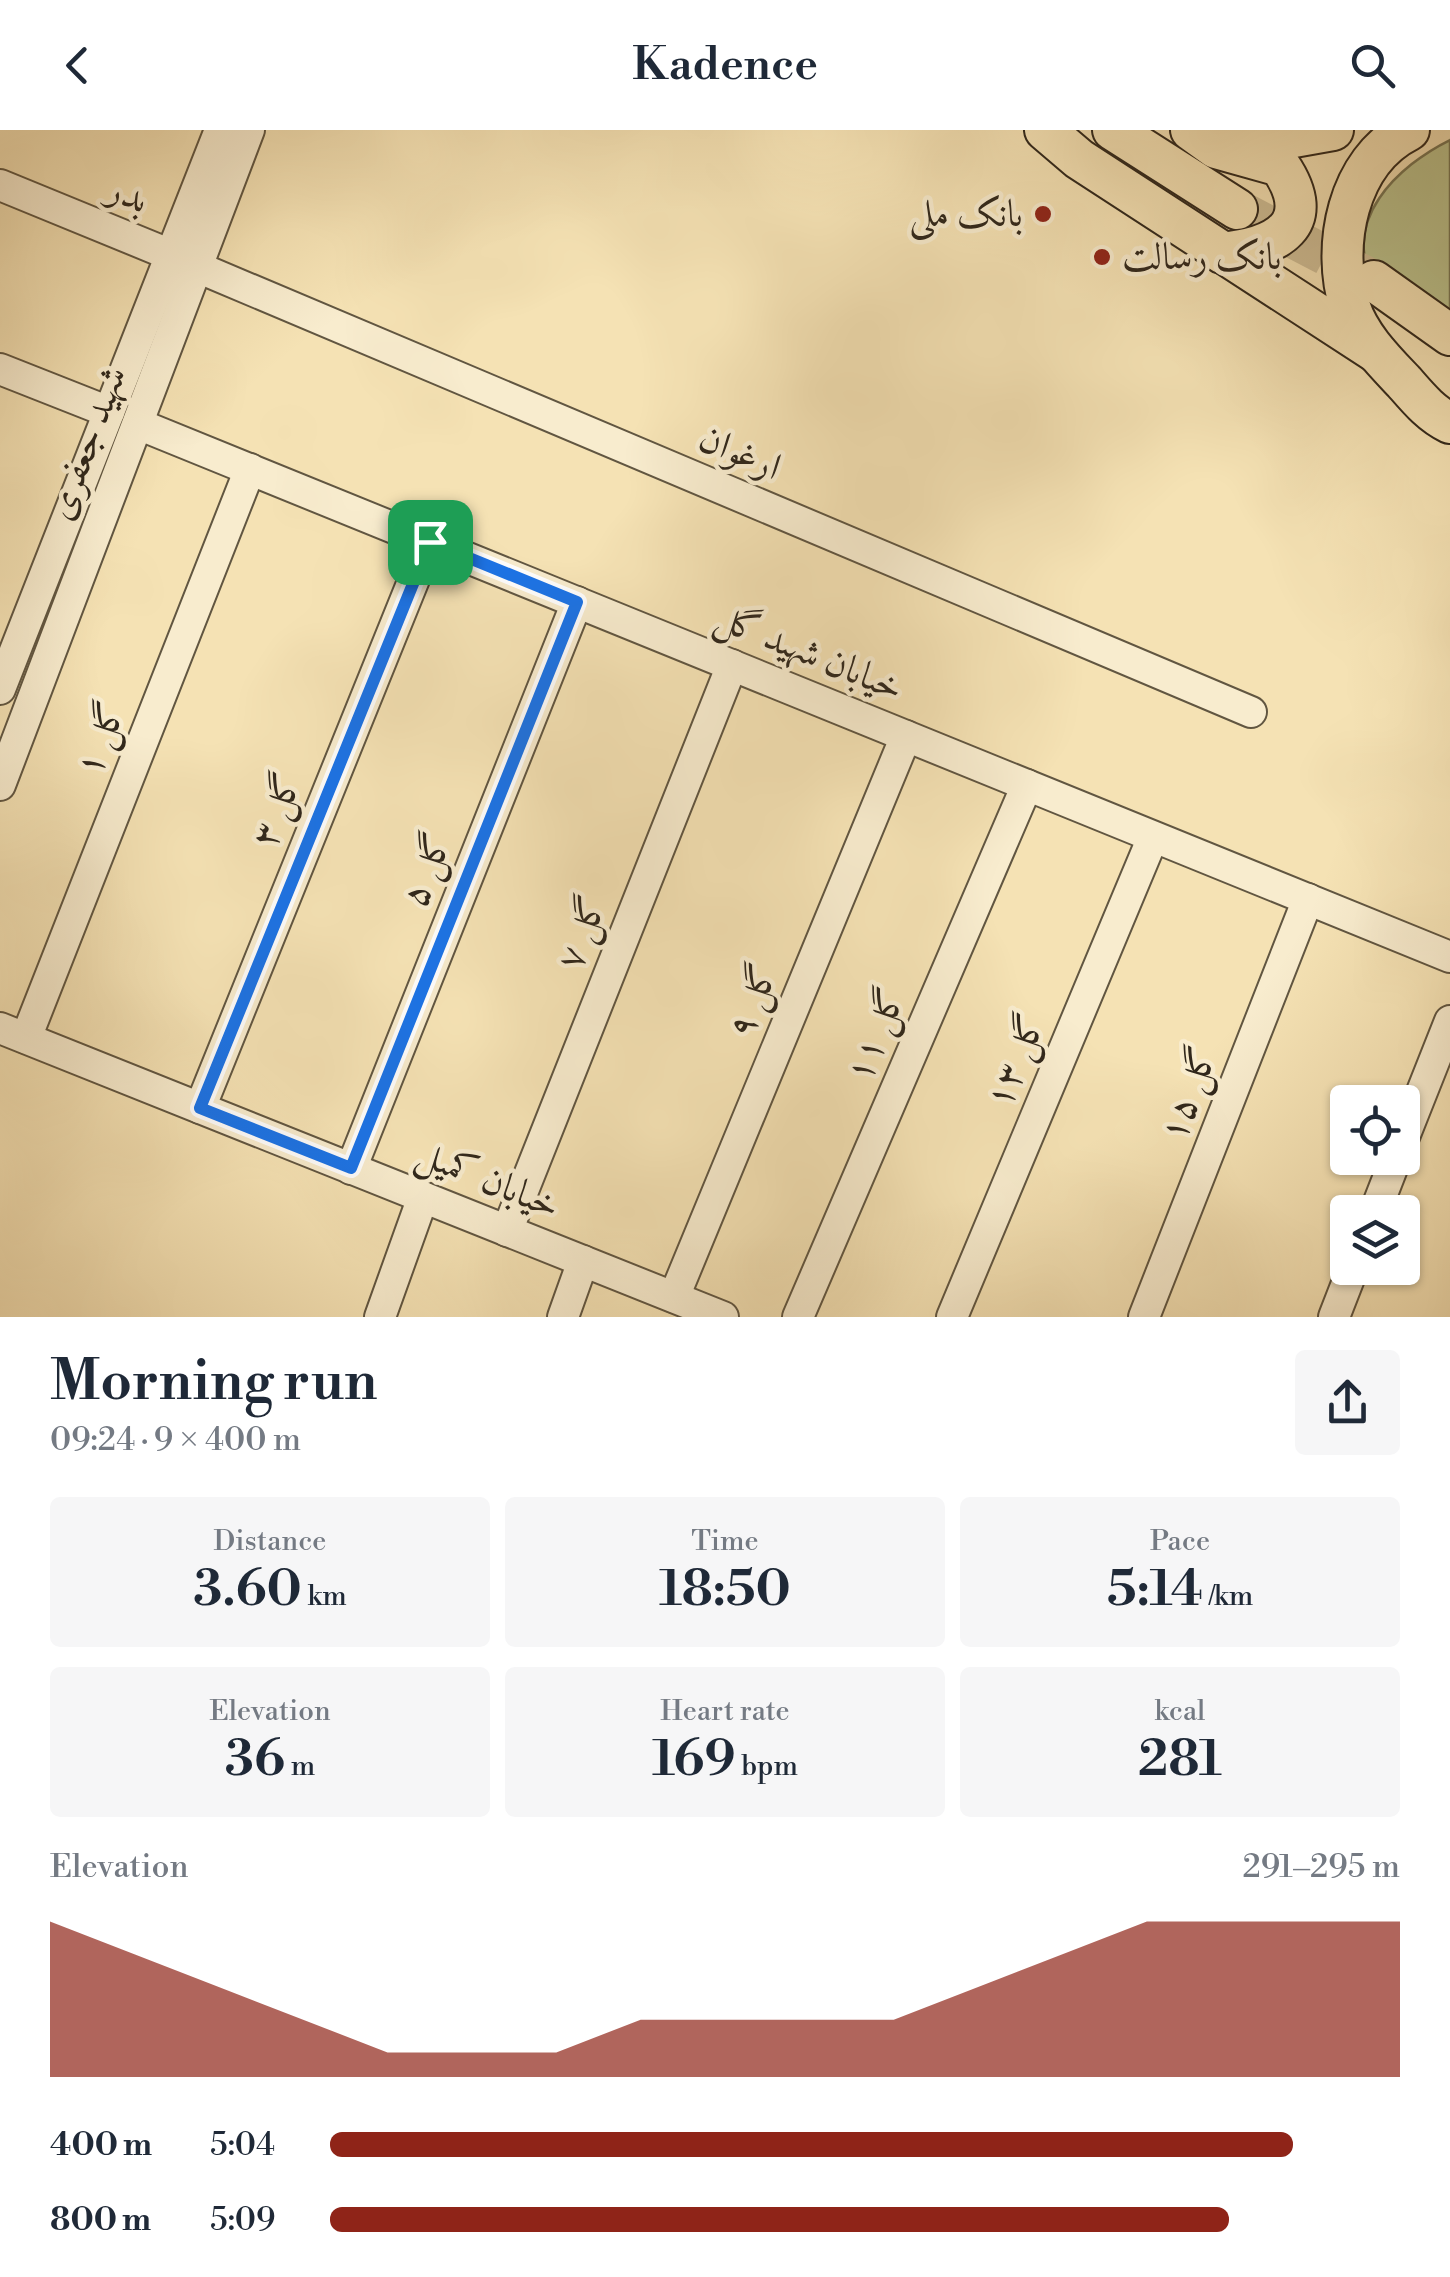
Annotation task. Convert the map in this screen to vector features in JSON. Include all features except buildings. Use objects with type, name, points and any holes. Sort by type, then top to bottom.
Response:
[{"type":"main road","points":[[1045,130],[1079,159],[1376,352]]},
{"type":"main road","points":[[1113,130],[1238,208]]},
{"type":"main road","points":[[1191,130],[1216,148],[1280,166],[1294,186],[1296,211],[1288,229],[1275,242],[1222,253]]},
{"type":"main road","points":[[1216,130],[1232,136],[1288,138],[1333,130]]},
{"type":"main road","points":[[1410,130],[1367,170],[1346,214],[1340,262],[1350,310],[1376,352],[1436,417],[1450,423]]},
{"type":"main road","points":[[1374,281],[1450,334]]},
{"type":"street","name":"شهید جعفری","points":[[0,785],[138,424],[220,130]]},
{"type":"street","name":"شهید جعفری","points":[[0,689],[109,412],[250,130]]},
{"type":"street","name":"بدر","points":[[0,185],[184,261]]},
{"type":"street","name":"ارغوان","points":[[184,261],[1251,712]]},
{"type":"street","points":[[0,368],[109,412]]},
{"type":"street","name":"خیابان شهید گل","points":[[138,424],[1450,957]]},
{"type":"street","name":"گل ۱","points":[[13,1033],[250,469]]},
{"type":"street","name":"گل ۳","points":[[200,1108],[430,542]]},
{"type":"street","name":"گل ۵","points":[[351,1168],[577,602]]},
{"type":"street","name":"گل ۷","points":[[507,1231],[732,665]]},
{"type":"street","name":"گل ۹","points":[[674,1297],[906,736]]},
{"type":"street","name":"گل ۱۱","points":[[798,1317],[1027,785]]},
{"type":"street","name":"گل ۱۳","points":[[952,1317],[1154,836]]},
{"type":"street","name":"گل ۱۵","points":[[1144,1317],[1308,899]]},
{"type":"street","points":[[1420,1097],[1450,1021]]},
{"type":"street","name":"خیابان کمیل","points":[[13,1033],[723,1317]]},
{"type":"street","points":[[380,1317],[423,1197]]},
{"type":"street","points":[[564,1317],[583,1261]]},
{"type":"street","points":[[1334,1317],[1346,1285]]},
{"type":"green space","points":[[1450,140],[1450,353],[1376,285],[1366,262],[1364,239],[1379,198],[1394,180],[1411,164]]},
{"type":"tunnel","points":[[1237,209],[1371,279]]},
{"type":"place","name":"بانک ملی","points":[[1043,214]]},
{"type":"place","name":"بانک رسالت","points":[[1102,257]]},
{"type":"route","points":[[430,542],[577,602],[351,1168],[200,1108],[430,542]]}]
